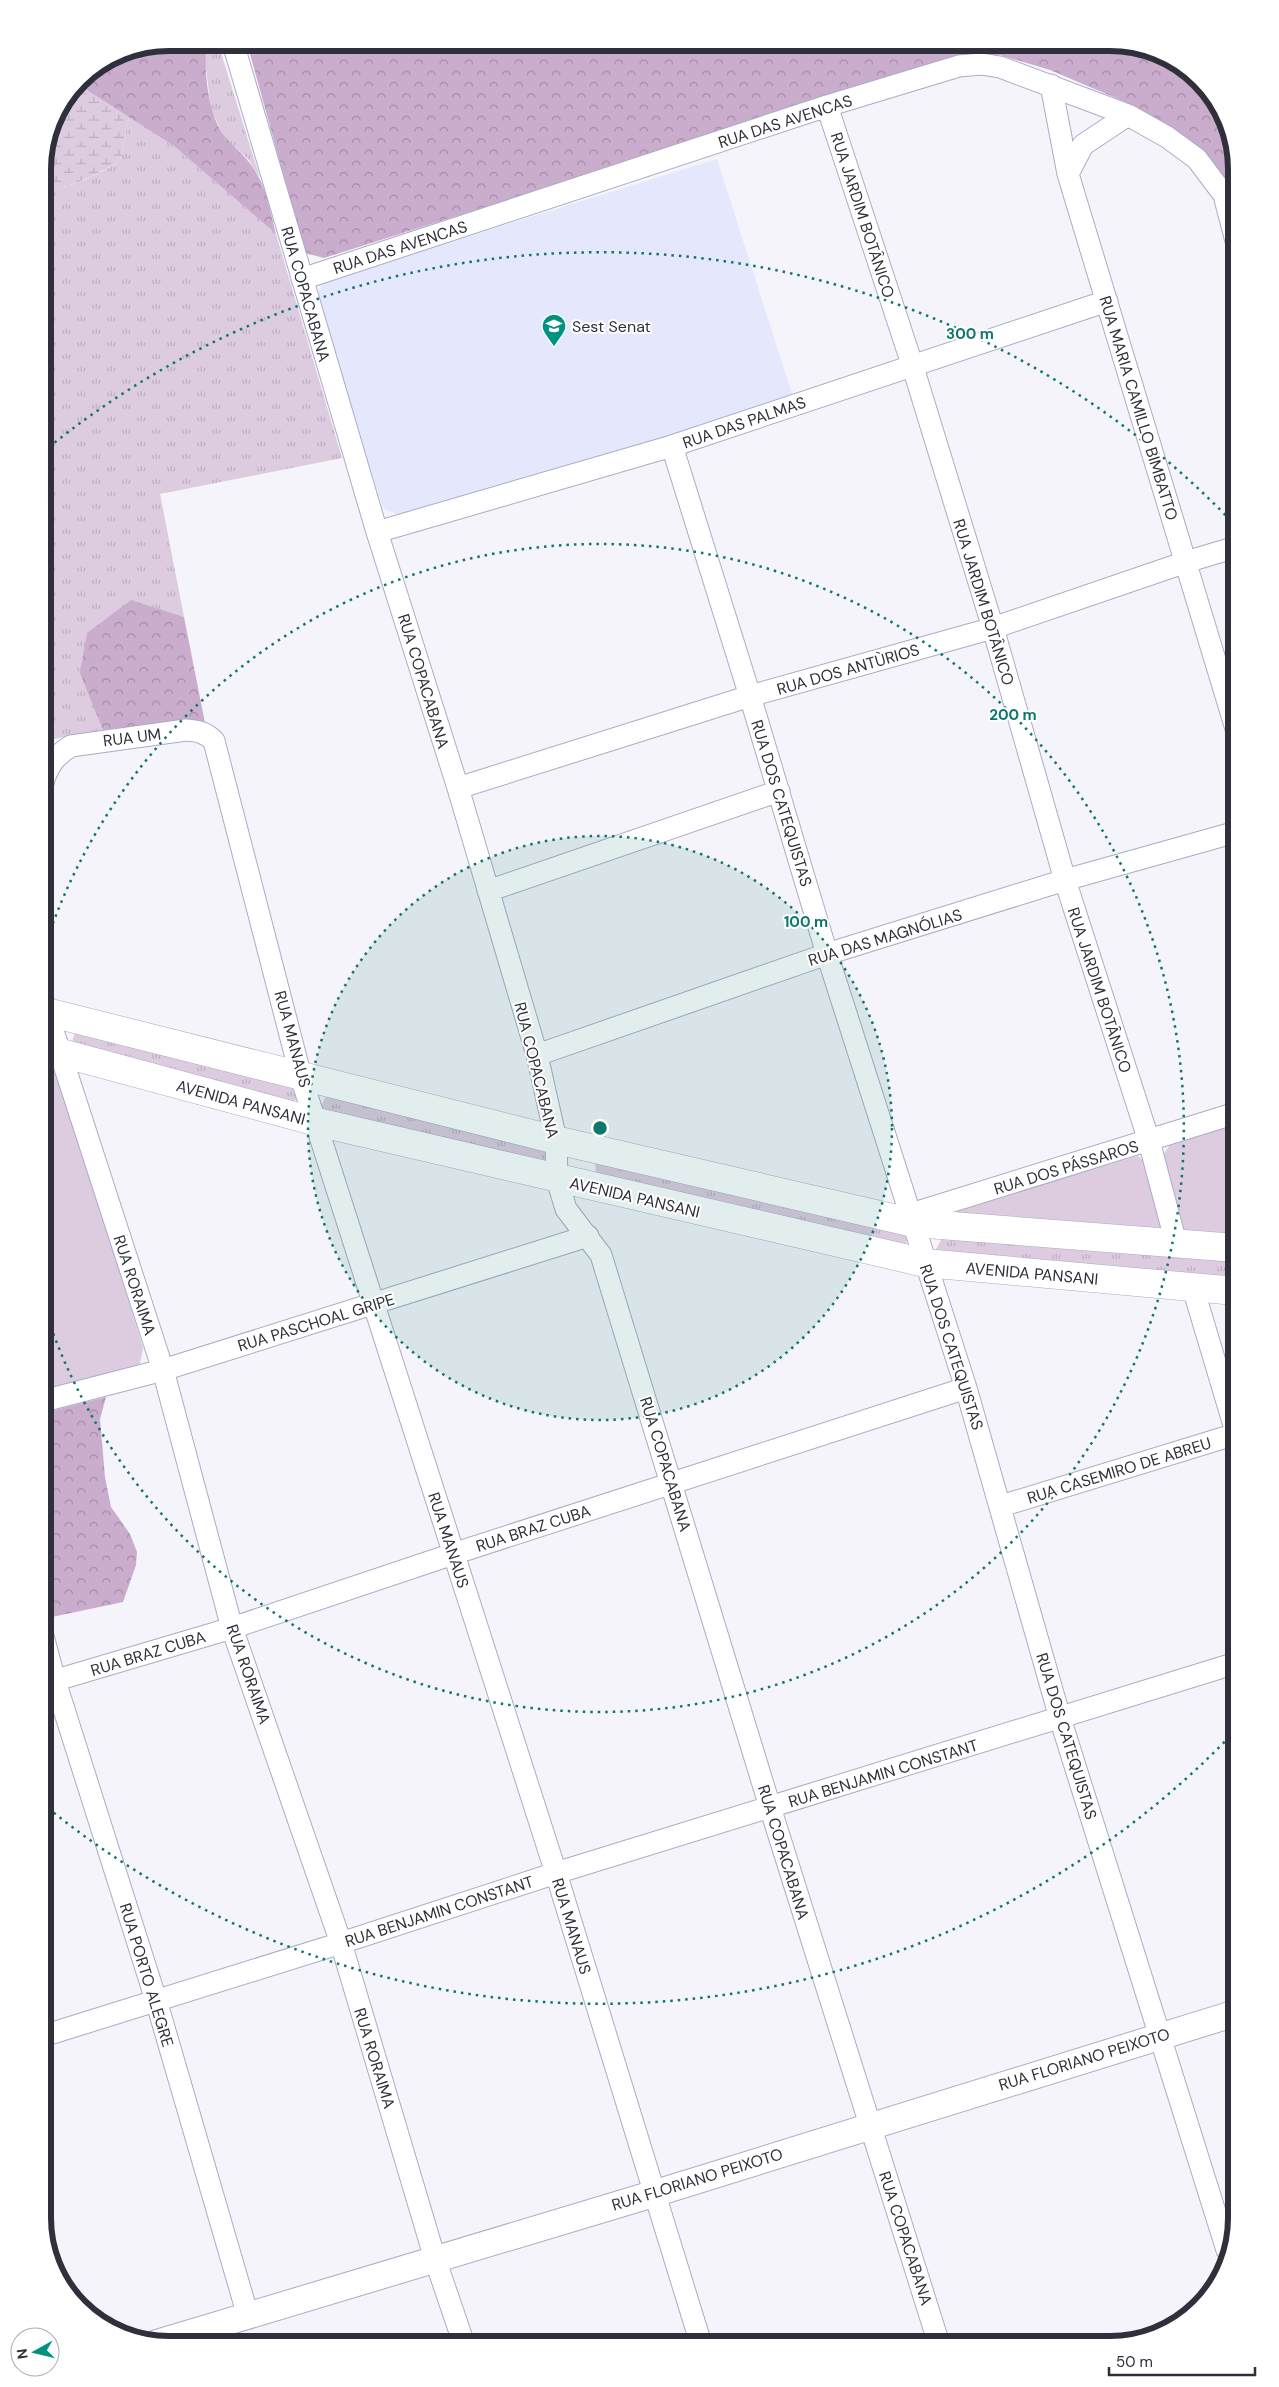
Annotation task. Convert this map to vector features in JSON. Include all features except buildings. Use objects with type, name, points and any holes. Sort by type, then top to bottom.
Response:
[{"type":"main road","points":[[52,1010],[302,1077],[556,1140],[907,1219],[1228,1247]]},
{"type":"main road","name":"AVENIDA PANSANI","points":[[52,1050],[317,1122],[925,1263],[1228,1290]]},
{"type":"street","name":"RUA COPACABANA","points":[[236,51],[377,532],[458,788],[537,1055],[556,1140],[557,1179],[566,1209],[601,1255],[770,1808],[936,2336]]},
{"type":"street","name":"RUA DAS AVENCAS","points":[[302,280],[827,106],[966,65],[1000,66],[1128,115],[1198,159],[1228,200]]},
{"type":"street","name":"RUA MARIA CAMILLO BIMBATTO","points":[[1051,85],[1068,174],[1228,702]]},
{"type":"street","name":"RUA JARDIM BOTÂNICO","points":[[827,106],[912,364],[993,628],[1065,880],[1149,1141],[1176,1243]]},
{"type":"street","points":[[1068,174],[1083,145],[1128,115]]},
{"type":"street","points":[[1224,194],[1228,210]]},
{"type":"street","name":"RUA DAS PALMAS","points":[[377,532],[672,446],[1107,300]]},
{"type":"street","name":"RUA DOS CATEQUISTAS","points":[[672,446],[779,791],[907,1219],[925,1263],[966,1388],[1060,1718],[1158,2036],[1225,2243]]},
{"type":"street","name":"RUA DOS ANTÙRIOS","points":[[458,788],[750,696],[993,628],[1228,549]]},
{"type":"street","name":"RUA UM","points":[[52,762],[58,755],[71,746],[186,730],[198,731],[208,735]]},
{"type":"street","name":"RUA MANAUS","points":[[208,735],[214,741],[218,751],[302,1077],[556,1873],[653,2194],[698,2336]]},
{"type":"street","points":[[488,891],[779,791]]},
{"type":"street","name":"RUA DAS MAGNÓLIAS","points":[[537,1055],[827,954],[1065,880],[1228,834]]},
{"type":"street","name":"RUA RORAIMA","points":[[52,1050],[163,1370],[232,1628],[341,1943],[435,2259],[461,2335]]},
{"type":"street","name":"RUA DOS PÁSSAROS","points":[[907,1219],[1228,1116]]},
{"type":"street","name":"RUA PASCHOAL GRIPE","points":[[51,1399],[163,1370],[588,1236]]},
{"type":"street","points":[[1193,1288],[1228,1406]]},
{"type":"street","name":"RUA BRAZ CUBA","points":[[51,1681],[232,1628],[453,1554],[966,1388]]},
{"type":"street","name":"RUA CASEMIRO DE ABREU","points":[[1001,1506],[1228,1435]]},
{"type":"street","name":"RUA BENJAMIN CONSTANT","points":[[51,2033],[341,1943],[556,1873],[1228,1666]]},
{"type":"street","name":"RUA PORTO ALEGRE","points":[[51,1689],[156,2000],[248,2316]]},
{"type":"street","name":"RUA FLORIANO PEIXOTO","points":[[184,2335],[653,2194],[870,2125],[1228,2015]]},
{"type":"shaded area","name":"Sest Senat","points":[[717,159],[793,397],[670,439],[403,517],[383,508],[315,296],[324,281]]},
{"type":"green space","points":[[206,51],[221,51],[260,178],[249,160],[224,137],[211,109],[205,60]]},
{"type":"green space","points":[[206,51],[208,92],[215,118],[226,138],[248,160],[255,170],[267,197],[276,234],[174,146],[83,88],[110,67],[131,57],[154,52]]},
{"type":"green space","points":[[249,51],[1118,52],[1148,57],[1162,63],[1188,80],[1199,91],[1212,110],[1222,131],[1228,169],[1228,191],[1167,128],[1123,101],[1050,70],[1000,55],[954,58],[324,258],[305,253]]},
{"type":"green space","points":[[83,88],[129,117],[120,161],[94,175],[52,190],[52,154],[55,138],[63,117]]},
{"type":"green space","points":[[129,117],[174,146],[276,234],[342,458],[160,494],[184,617],[131,601],[93,702],[103,730],[54,739],[52,743],[52,190],[60,189],[94,176],[120,161]]},
{"type":"green space","points":[[131,600],[184,617],[205,723],[177,721],[103,730],[80,673],[87,633]]},
{"type":"green space","points":[[78,1032],[291,1085],[296,1089],[297,1097],[294,1102],[72,1043],[74,1035]]},
{"type":"green space","points":[[52,1069],[60,1077],[143,1348],[140,1364],[51,1390]]},
{"type":"green space","points":[[329,1096],[546,1150],[546,1163],[321,1109],[324,1099]]},
{"type":"green space","points":[[1228,1127],[1228,1238],[1190,1235],[1181,1227],[1162,1157],[1169,1146]]},
{"type":"green space","points":[[1138,1156],[1143,1160],[1161,1227],[1156,1233],[957,1214],[958,1210]]},
{"type":"green space","points":[[595,1160],[905,1234],[907,1239],[905,1247],[590,1179],[596,1171]]},
{"type":"green space","points":[[942,1238],[1228,1257],[1228,1282],[935,1251]]},
{"type":"green space","points":[[106,1397],[100,1419],[105,1477],[111,1507],[130,1534],[137,1552],[136,1565],[123,1602],[51,1617],[51,1411]]},
{"type":"place","name":"Sest Senat","points":[[554,347]]}]
